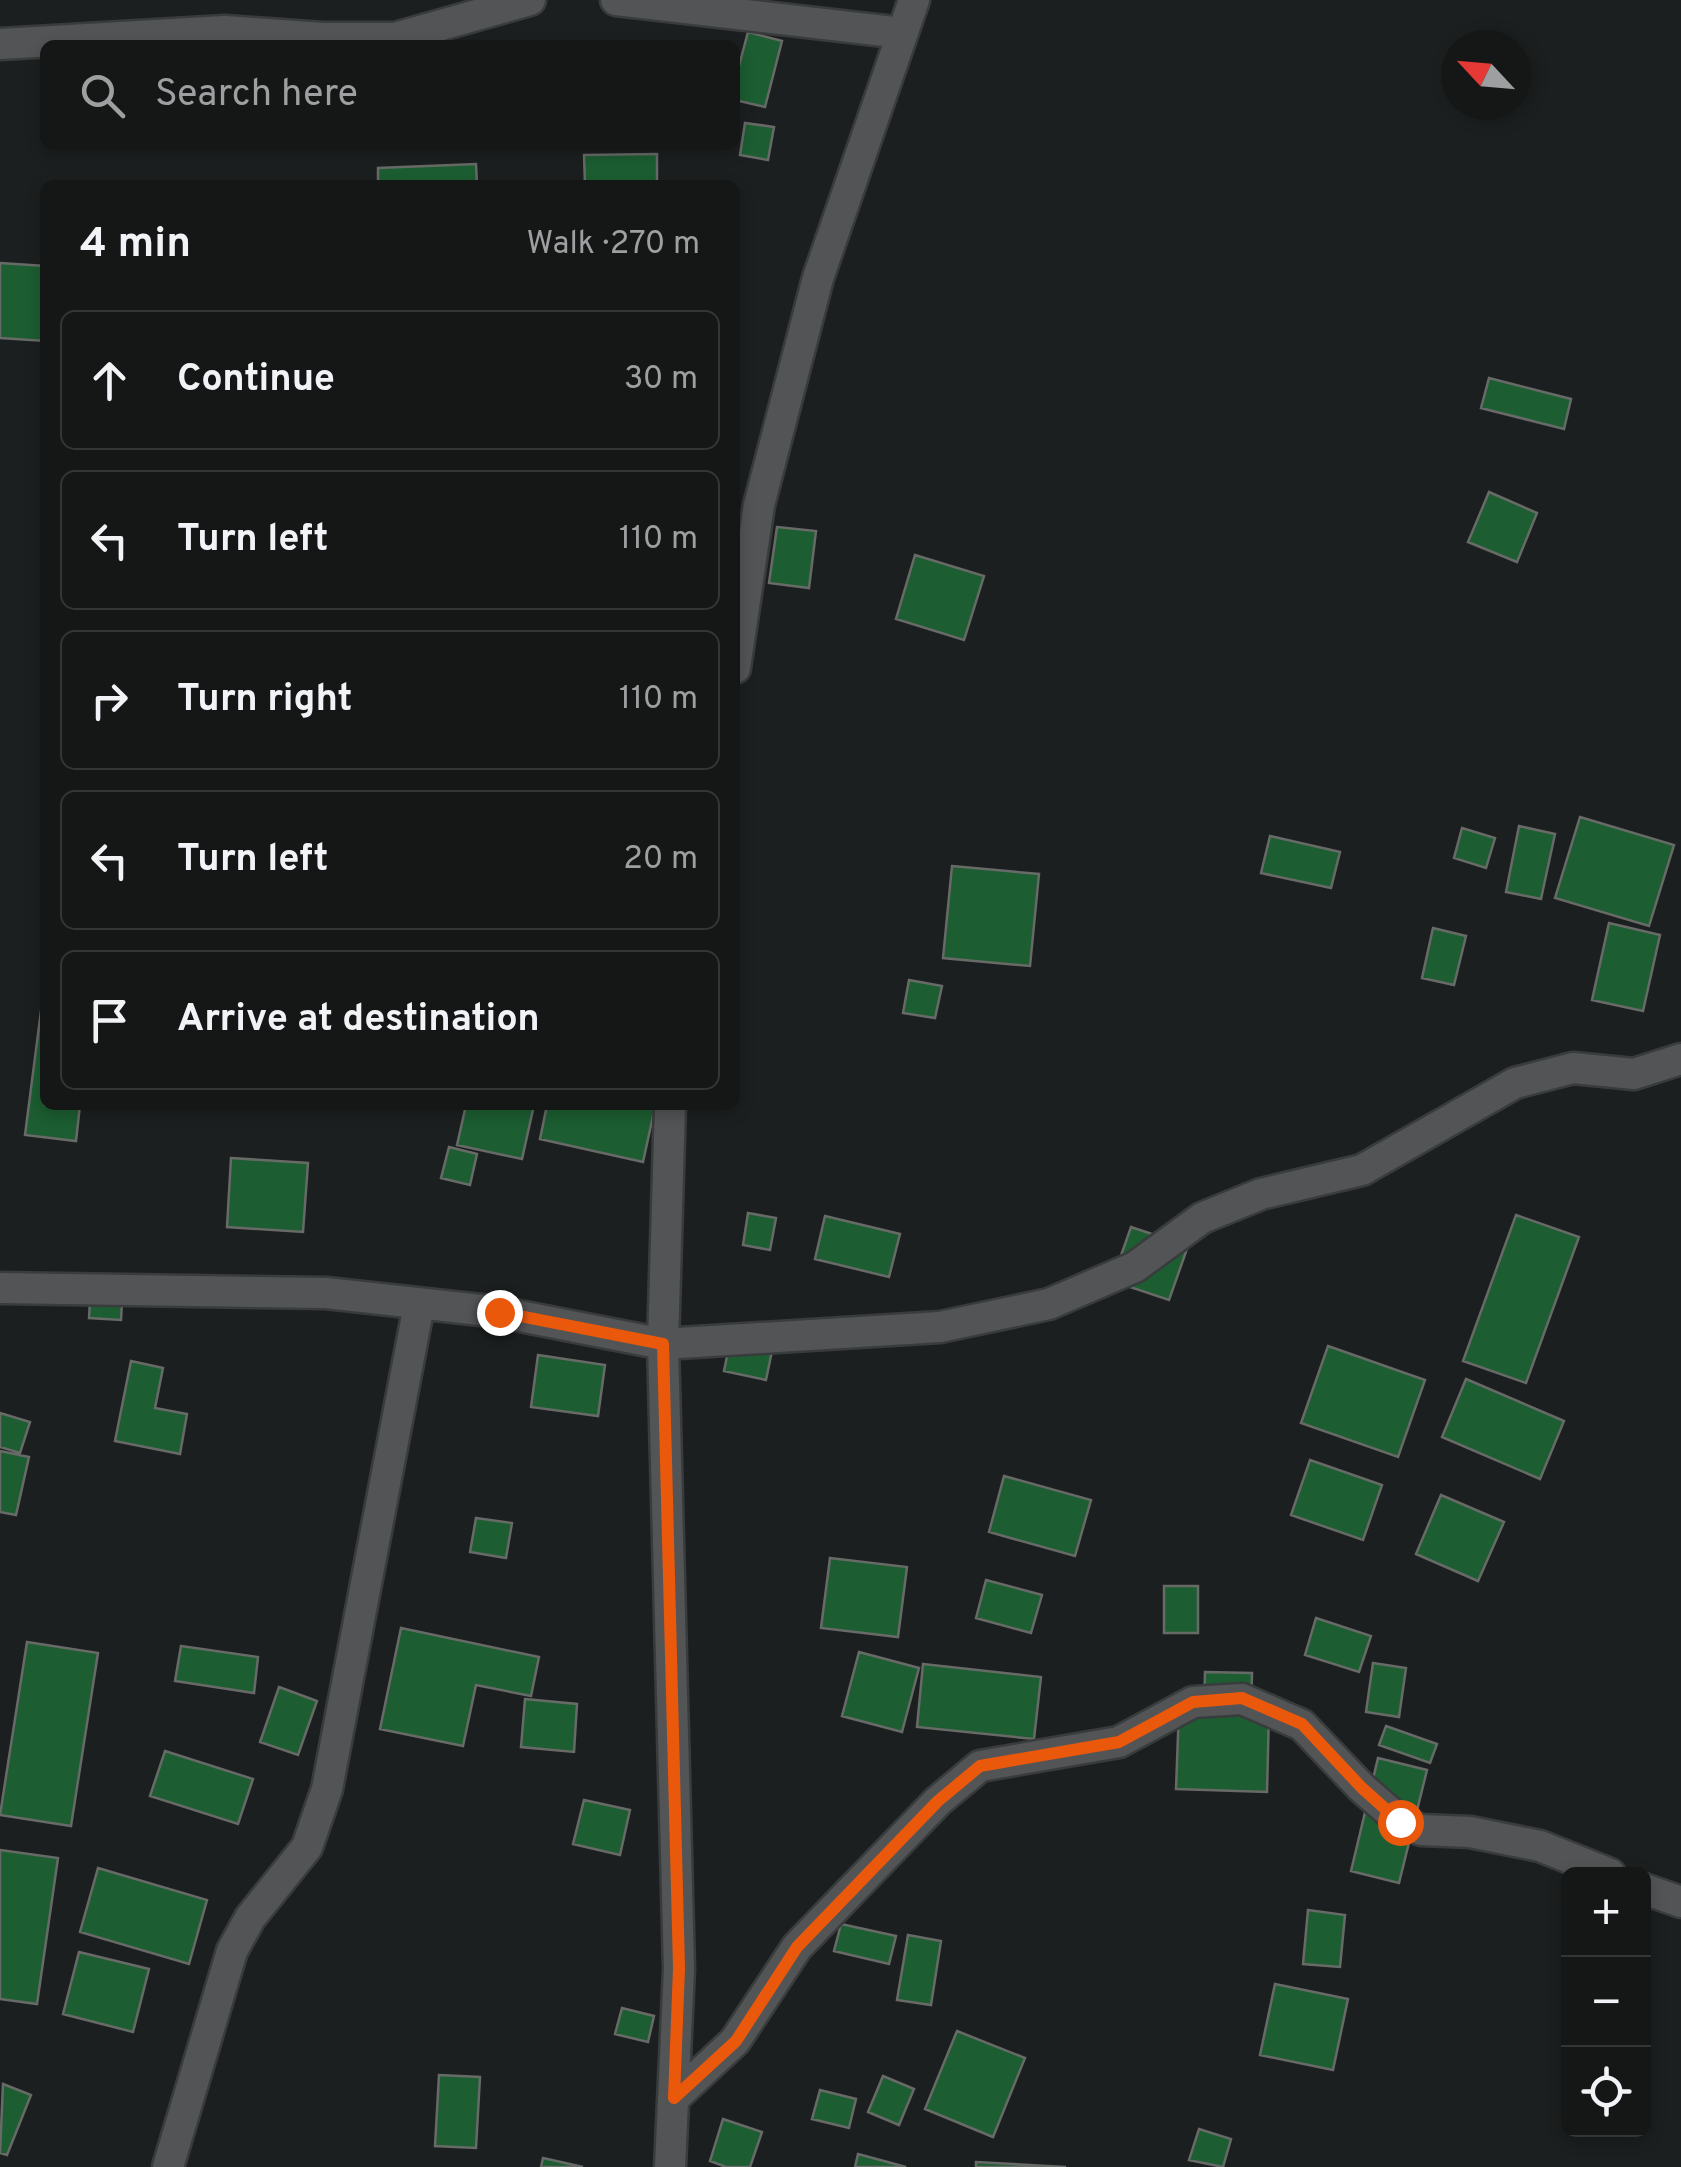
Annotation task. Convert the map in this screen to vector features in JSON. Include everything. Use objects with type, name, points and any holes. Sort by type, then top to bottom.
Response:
[{"type":"street","points":[[69,40],[225,31],[395,38],[530,0]]},
{"type":"street","points":[[616,0],[902,32]]},
{"type":"street","points":[[740,634],[759,505],[818,278],[914,0]]},
{"type":"street","points":[[0,44],[40,42]]},
{"type":"street","points":[[0,1288],[326,1294],[499,1312],[663,1344],[940,1327],[1049,1304],[1135,1267],[1202,1218],[1261,1194],[1362,1170],[1515,1083],[1573,1068],[1634,1074],[1681,1059]]},
{"type":"street","points":[[670,1110],[663,1344],[679,1968],[670,2167]]},
{"type":"street","points":[[168,2167],[232,1952],[250,1918],[307,1847],[327,1789],[419,1305]]},
{"type":"street","points":[[674,2098],[736,2041],[797,1947],[938,1801],[980,1766],[1119,1742],[1193,1702],[1242,1698],[1302,1724],[1400,1822],[1422,1830],[1470,1832],[1540,1846],[1592,1867]]},
{"type":"street","points":[[1651,1891],[1681,1902]]},
{"type":"building","points":[[748,32],[782,41],[765,107],[740,101],[740,62]]},
{"type":"building","points":[[745,123],[774,127],[768,160],[740,155]]},
{"type":"building","points":[[657,154],[657,180],[585,180],[584,155]]},
{"type":"building","points":[[476,164],[477,180],[378,180],[378,168]]},
{"type":"building","points":[[0,263],[40,266],[40,341],[0,338]]},
{"type":"building","points":[[1489,378],[1571,399],[1564,429],[1481,408]]},
{"type":"building","points":[[1489,492],[1537,513],[1517,562],[1468,542]]},
{"type":"building","points":[[777,527],[816,531],[809,588],[769,583]]},
{"type":"building","points":[[915,555],[984,576],[964,640],[896,619]]},
{"type":"building","points":[[1580,817],[1674,845],[1649,926],[1555,898]]},
{"type":"building","points":[[1519,826],[1555,834],[1541,899],[1506,892]]},
{"type":"building","points":[[1462,828],[1495,838],[1486,868],[1454,858]]},
{"type":"building","points":[[1270,836],[1340,852],[1331,888],[1261,873]]},
{"type":"building","points":[[952,866],[1039,874],[1030,966],[943,958]]},
{"type":"building","points":[[1609,923],[1660,935],[1643,1011],[1592,1000]]},
{"type":"building","points":[[1433,928],[1466,936],[1454,985],[1422,978]]},
{"type":"building","points":[[909,980],[942,986],[935,1018],[903,1013]]},
{"type":"building","points":[[40,1019],[40,1110],[79,1110],[76,1141],[25,1135]]},
{"type":"building","points":[[465,1110],[533,1110],[522,1159],[457,1145]]},
{"type":"building","points":[[546,1110],[654,1110],[643,1162],[540,1139]]},
{"type":"building","points":[[449,1147],[477,1154],[470,1185],[441,1178]]},
{"type":"building","points":[[231,1158],[308,1163],[303,1232],[227,1227]]},
{"type":"building","points":[[748,1213],[776,1218],[770,1250],[743,1245]]},
{"type":"building","points":[[1516,1215],[1579,1237],[1526,1383],[1463,1361]]},
{"type":"building","points":[[825,1216],[900,1234],[889,1277],[815,1259]]},
{"type":"building","points":[[1131,1227],[1188,1246],[1169,1300],[1112,1281]]},
{"type":"building","points":[[91,1283],[123,1285],[121,1320],[89,1318]]},
{"type":"building","points":[[731,1337],[773,1346],[766,1380],[724,1371]]},
{"type":"building","points":[[1328,1346],[1425,1380],[1398,1457],[1301,1423]]},
{"type":"building","points":[[538,1355],[605,1365],[598,1416],[531,1407]]},
{"type":"building","points":[[131,1361],[163,1368],[155,1408],[187,1414],[180,1454],[115,1441]]},
{"type":"building","points":[[1466,1379],[1564,1421],[1540,1479],[1442,1437]]},
{"type":"building","points":[[0,1413],[30,1422],[20,1453],[0,1447]]},
{"type":"building","points":[[0,1451],[29,1457],[16,1515],[0,1512]]},
{"type":"building","points":[[1310,1460],[1382,1485],[1363,1540],[1291,1515]]},
{"type":"building","points":[[1004,1476],[1091,1500],[1075,1556],[989,1532]]},
{"type":"building","points":[[1441,1495],[1504,1522],[1478,1581],[1416,1554]]},
{"type":"building","points":[[476,1518],[512,1523],[506,1558],[470,1552]]},
{"type":"building","points":[[830,1558],[907,1567],[898,1637],[821,1628]]},
{"type":"building","points":[[986,1580],[1042,1595],[1031,1633],[976,1618]]},
{"type":"building","points":[[1164,1586],[1198,1586],[1198,1633],[1164,1633]]},
{"type":"building","points":[[1316,1618],[1371,1636],[1359,1672],[1305,1655]]},
{"type":"building","points":[[401,1628],[539,1657],[531,1696],[476,1685],[463,1746],[380,1729]]},
{"type":"building","points":[[27,1642],[98,1653],[71,1826],[0,1815]]},
{"type":"building","points":[[181,1646],[258,1657],[254,1693],[175,1681]]},
{"type":"building","points":[[859,1652],[919,1668],[902,1732],[842,1716]]},
{"type":"building","points":[[1373,1663],[1406,1668],[1399,1717],[1366,1712]]},
{"type":"building","points":[[923,1664],[1041,1677],[1034,1739],[917,1727]]},
{"type":"building","points":[[1205,1672],[1252,1673],[1251,1712],[1269,1712],[1267,1792],[1176,1789],[1179,1708],[1204,1709]]},
{"type":"building","points":[[279,1687],[317,1701],[298,1755],[260,1742]]},
{"type":"building","points":[[525,1699],[577,1704],[574,1752],[521,1747]]},
{"type":"building","points":[[1386,1726],[1437,1744],[1430,1763],[1379,1745]]},
{"type":"building","points":[[165,1751],[253,1779],[238,1824],[150,1796]]},
{"type":"building","points":[[1378,1758],[1427,1770],[1399,1883],[1351,1871]]},
{"type":"building","points":[[584,1800],[630,1810],[620,1855],[573,1844]]},
{"type":"building","points":[[0,1850],[58,1858],[37,2004],[0,1999]]},
{"type":"building","points":[[98,1868],[207,1900],[189,1964],[80,1932]]},
{"type":"building","points":[[1308,1910],[1345,1915],[1340,1967],[1303,1964]]},
{"type":"building","points":[[841,1924],[896,1936],[889,1964],[834,1951]]},
{"type":"building","points":[[908,1935],[941,1941],[931,2005],[897,2000]]},
{"type":"building","points":[[79,1952],[149,1969],[133,2032],[63,2014]]},
{"type":"building","points":[[1275,1984],[1348,1999],[1333,2070],[1260,2055]]},
{"type":"building","points":[[622,2008],[654,2016],[648,2042],[615,2034]]},
{"type":"building","points":[[957,2031],[1025,2058],[993,2137],[925,2109]]},
{"type":"building","points":[[439,2075],[480,2077],[476,2148],[435,2146]]},
{"type":"building","points":[[883,2076],[914,2089],[899,2125],[868,2112]]},
{"type":"building","points":[[3,2084],[31,2095],[7,2155],[0,2153]]},
{"type":"building","points":[[820,2090],[856,2099],[849,2128],[812,2119]]},
{"type":"building","points":[[723,2119],[762,2132],[750,2167],[726,2167],[710,2161]]},
{"type":"building","points":[[1199,2129],[1231,2139],[1223,2167],[1189,2160]]},
{"type":"building","points":[[858,2154],[906,2167],[855,2167]]},
{"type":"building","points":[[543,2158],[583,2167],[541,2167]]},
{"type":"building","points":[[976,2162],[1066,2167],[976,2167]]},
{"type":"route","points":[[499,1312],[663,1344],[679,1968],[674,2098],[736,2041],[797,1947],[938,1801],[980,1766],[1119,1742],[1193,1702],[1242,1698],[1302,1724],[1400,1822]]}]
